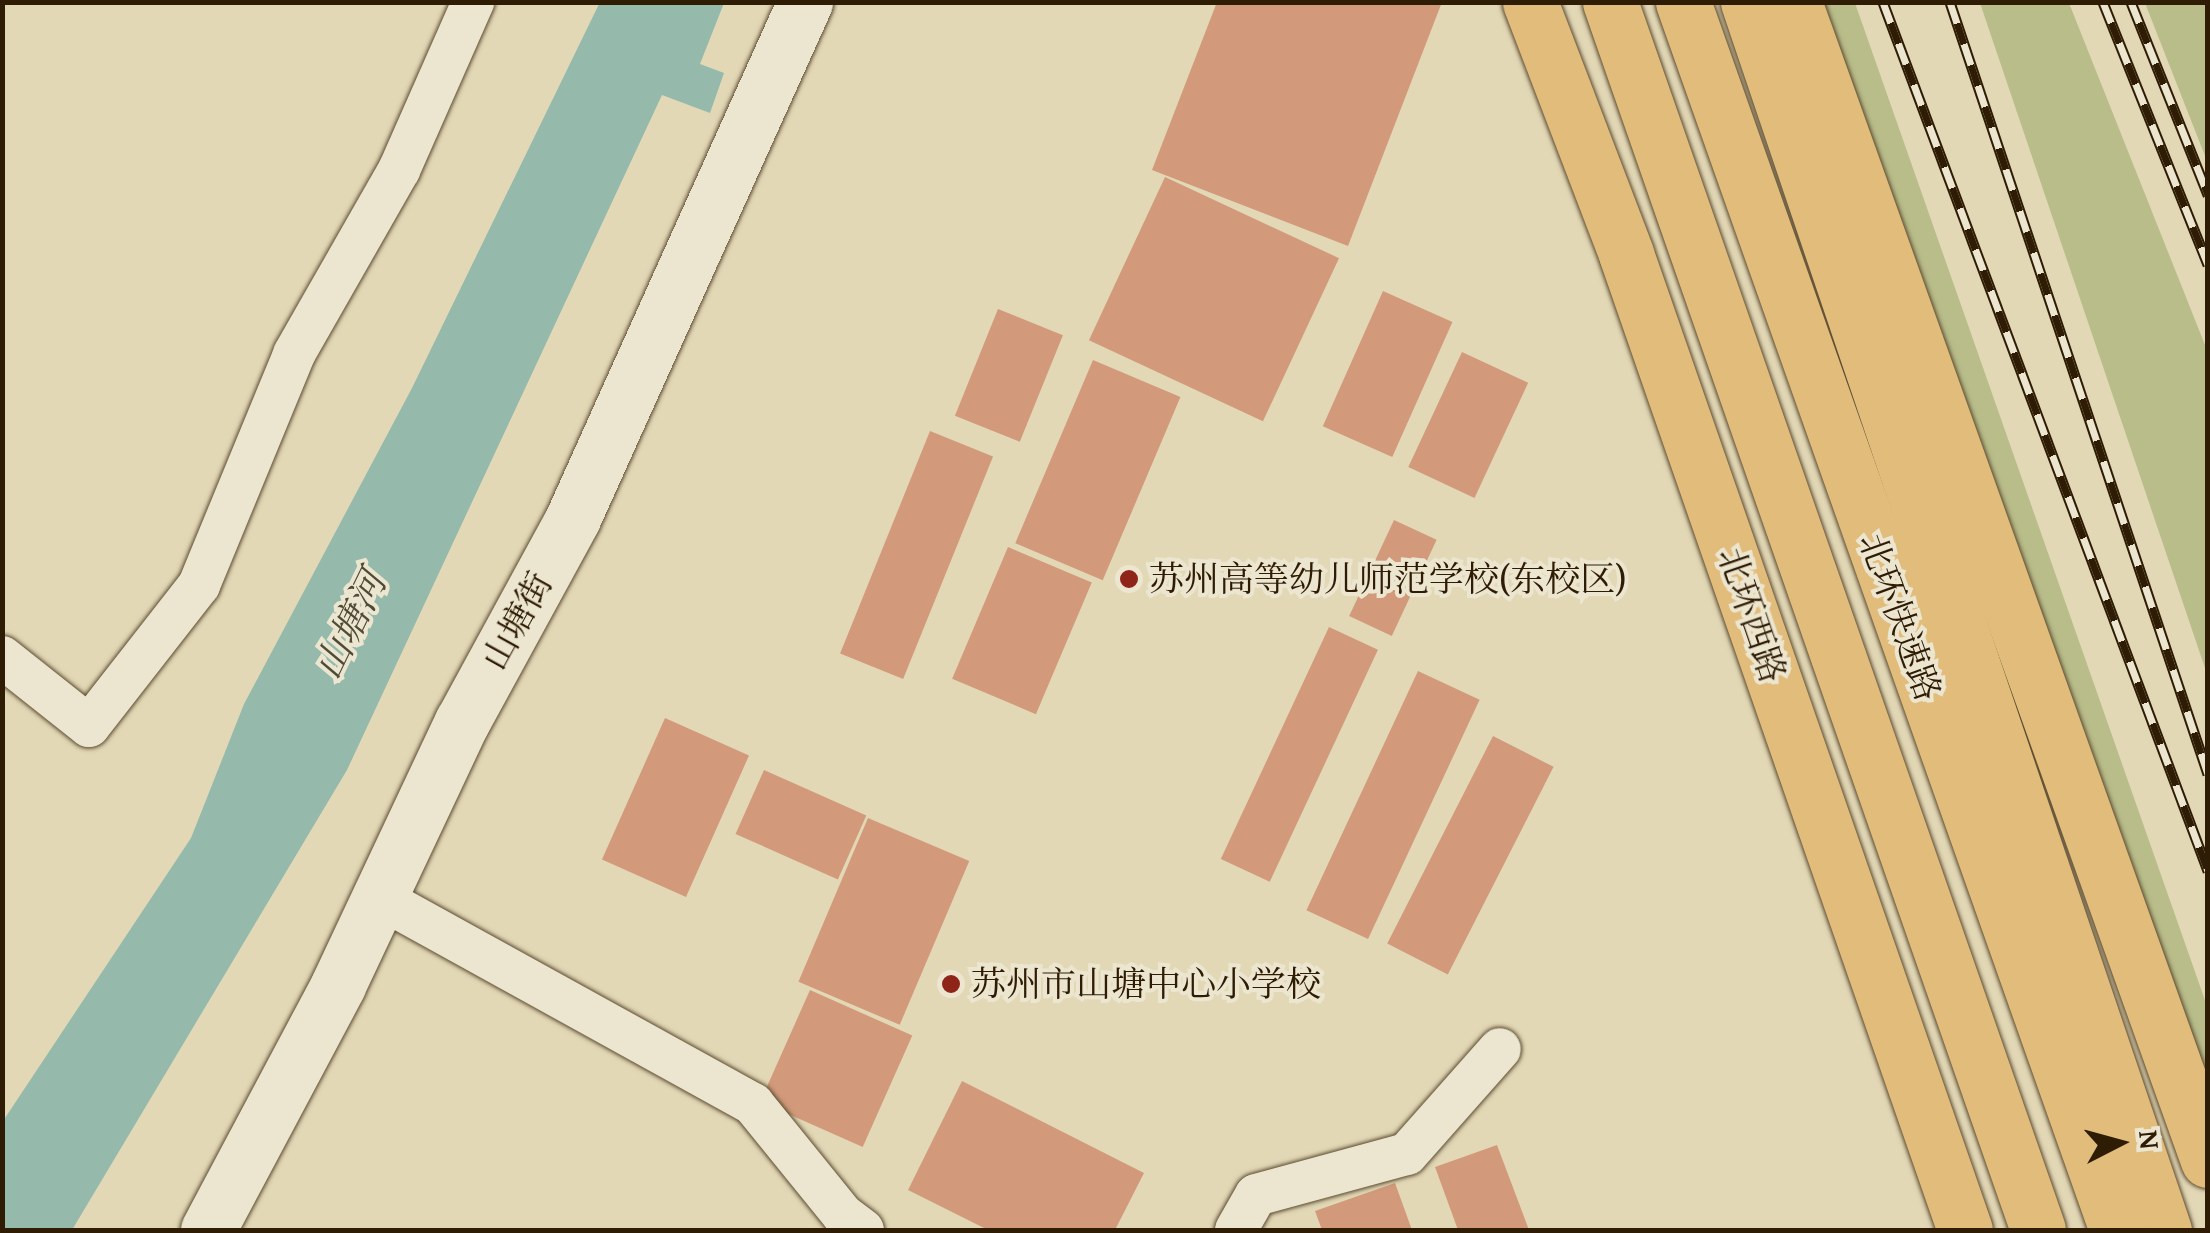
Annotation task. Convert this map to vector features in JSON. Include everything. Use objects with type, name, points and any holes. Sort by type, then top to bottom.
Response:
[{"type":"main road","name":"北环西路","points":[[1530,2],[1626,254],[1965,1230]]},
{"type":"main road","name":"北环快速路","points":[[1610,2],[2038,1230]]},
{"type":"main road","name":"北环快速路","points":[[1683,2],[2117,1230]]},
{"type":"main road","points":[[1748,2],[2164,1230]]},
{"type":"main road","points":[[1794,2],[2208,1160]]},
{"type":"street","points":[[2,657],[89,726],[199,585],[294,354],[399,170],[474,2]]},
{"type":"street","name":"山塘街","points":[[208,1230],[380,898],[462,722],[573,518],[806,2]]},
{"type":"street","points":[[380,898],[753,1104],[843,1216],[863,1230]]},
{"type":"street","points":[[1236,1230],[1256,1195],[1408,1154],[1500,1049]]},
{"type":"green space","points":[[1816,3],[1855,3],[2207,1006],[2207,1108]]},
{"type":"green space","points":[[1980,3],[2069,3],[2207,350],[2207,674]]},
{"type":"green space","points":[[2145,3],[2207,3],[2207,161]]},
{"type":"water","name":"山塘河","points":[[600,2],[724,3],[700,64],[724,73],[710,113],[662,95],[347,770],[72,1230],[3,1230],[3,1121],[191,838],[244,704],[412,388]]},
{"type":"building","points":[[1217,2],[1442,2],[1348,246],[1152,170]]},
{"type":"building","points":[[1165,177],[1339,258],[1263,421],[1089,340]]},
{"type":"building","points":[[1383,291],[1452,322],[1392,457],[1323,426]]},
{"type":"building","points":[[998,309],[1063,335],[1020,442],[955,416]]},
{"type":"building","points":[[1462,352],[1528,383],[1474,498],[1408,467]]},
{"type":"building","points":[[1093,360],[1180,397],[1103,580],[1015,543]]},
{"type":"building","points":[[930,431],[993,456],[903,679],[840,654]]},
{"type":"building","points":[[1394,520],[1437,540],[1392,636],[1349,616]]},
{"type":"building","points":[[1008,547],[1092,583],[1036,714],[952,679]]},
{"type":"building","points":[[1329,627],[1378,650],[1270,882],[1221,859]]},
{"type":"building","points":[[1418,671],[1480,700],[1368,939],[1306,910]]},
{"type":"building","points":[[665,718],[749,755],[686,897],[602,860]]},
{"type":"building","points":[[1493,736],[1554,767],[1448,974],[1387,944]]},
{"type":"building","points":[[764,770],[866,816],[838,880],[736,834]]},
{"type":"building","points":[[868,818],[969,861],[900,1025],[798,982]]},
{"type":"building","points":[[810,990],[912,1036],[863,1147],[760,1101]]},
{"type":"building","points":[[962,1081],[1144,1173],[1115,1230],[988,1230],[908,1190]]},
{"type":"building","points":[[1497,1145],[1529,1230],[1458,1230],[1435,1167]]},
{"type":"building","points":[[1395,1183],[1412,1230],[1322,1230],[1315,1211]]},
{"type":"railway","points":[[1883,2],[2208,871]]},
{"type":"railway","points":[[1950,2],[2208,774]]},
{"type":"railway","points":[[2103,2],[2208,265]]},
{"type":"railway","points":[[2131,2],[2208,195]]},
{"type":"place","name":"苏州高等幼儿师范学校(东校区)","points":[[1129,579]]},
{"type":"place","name":"苏州市山塘中心小学校","points":[[951,984]]}]
